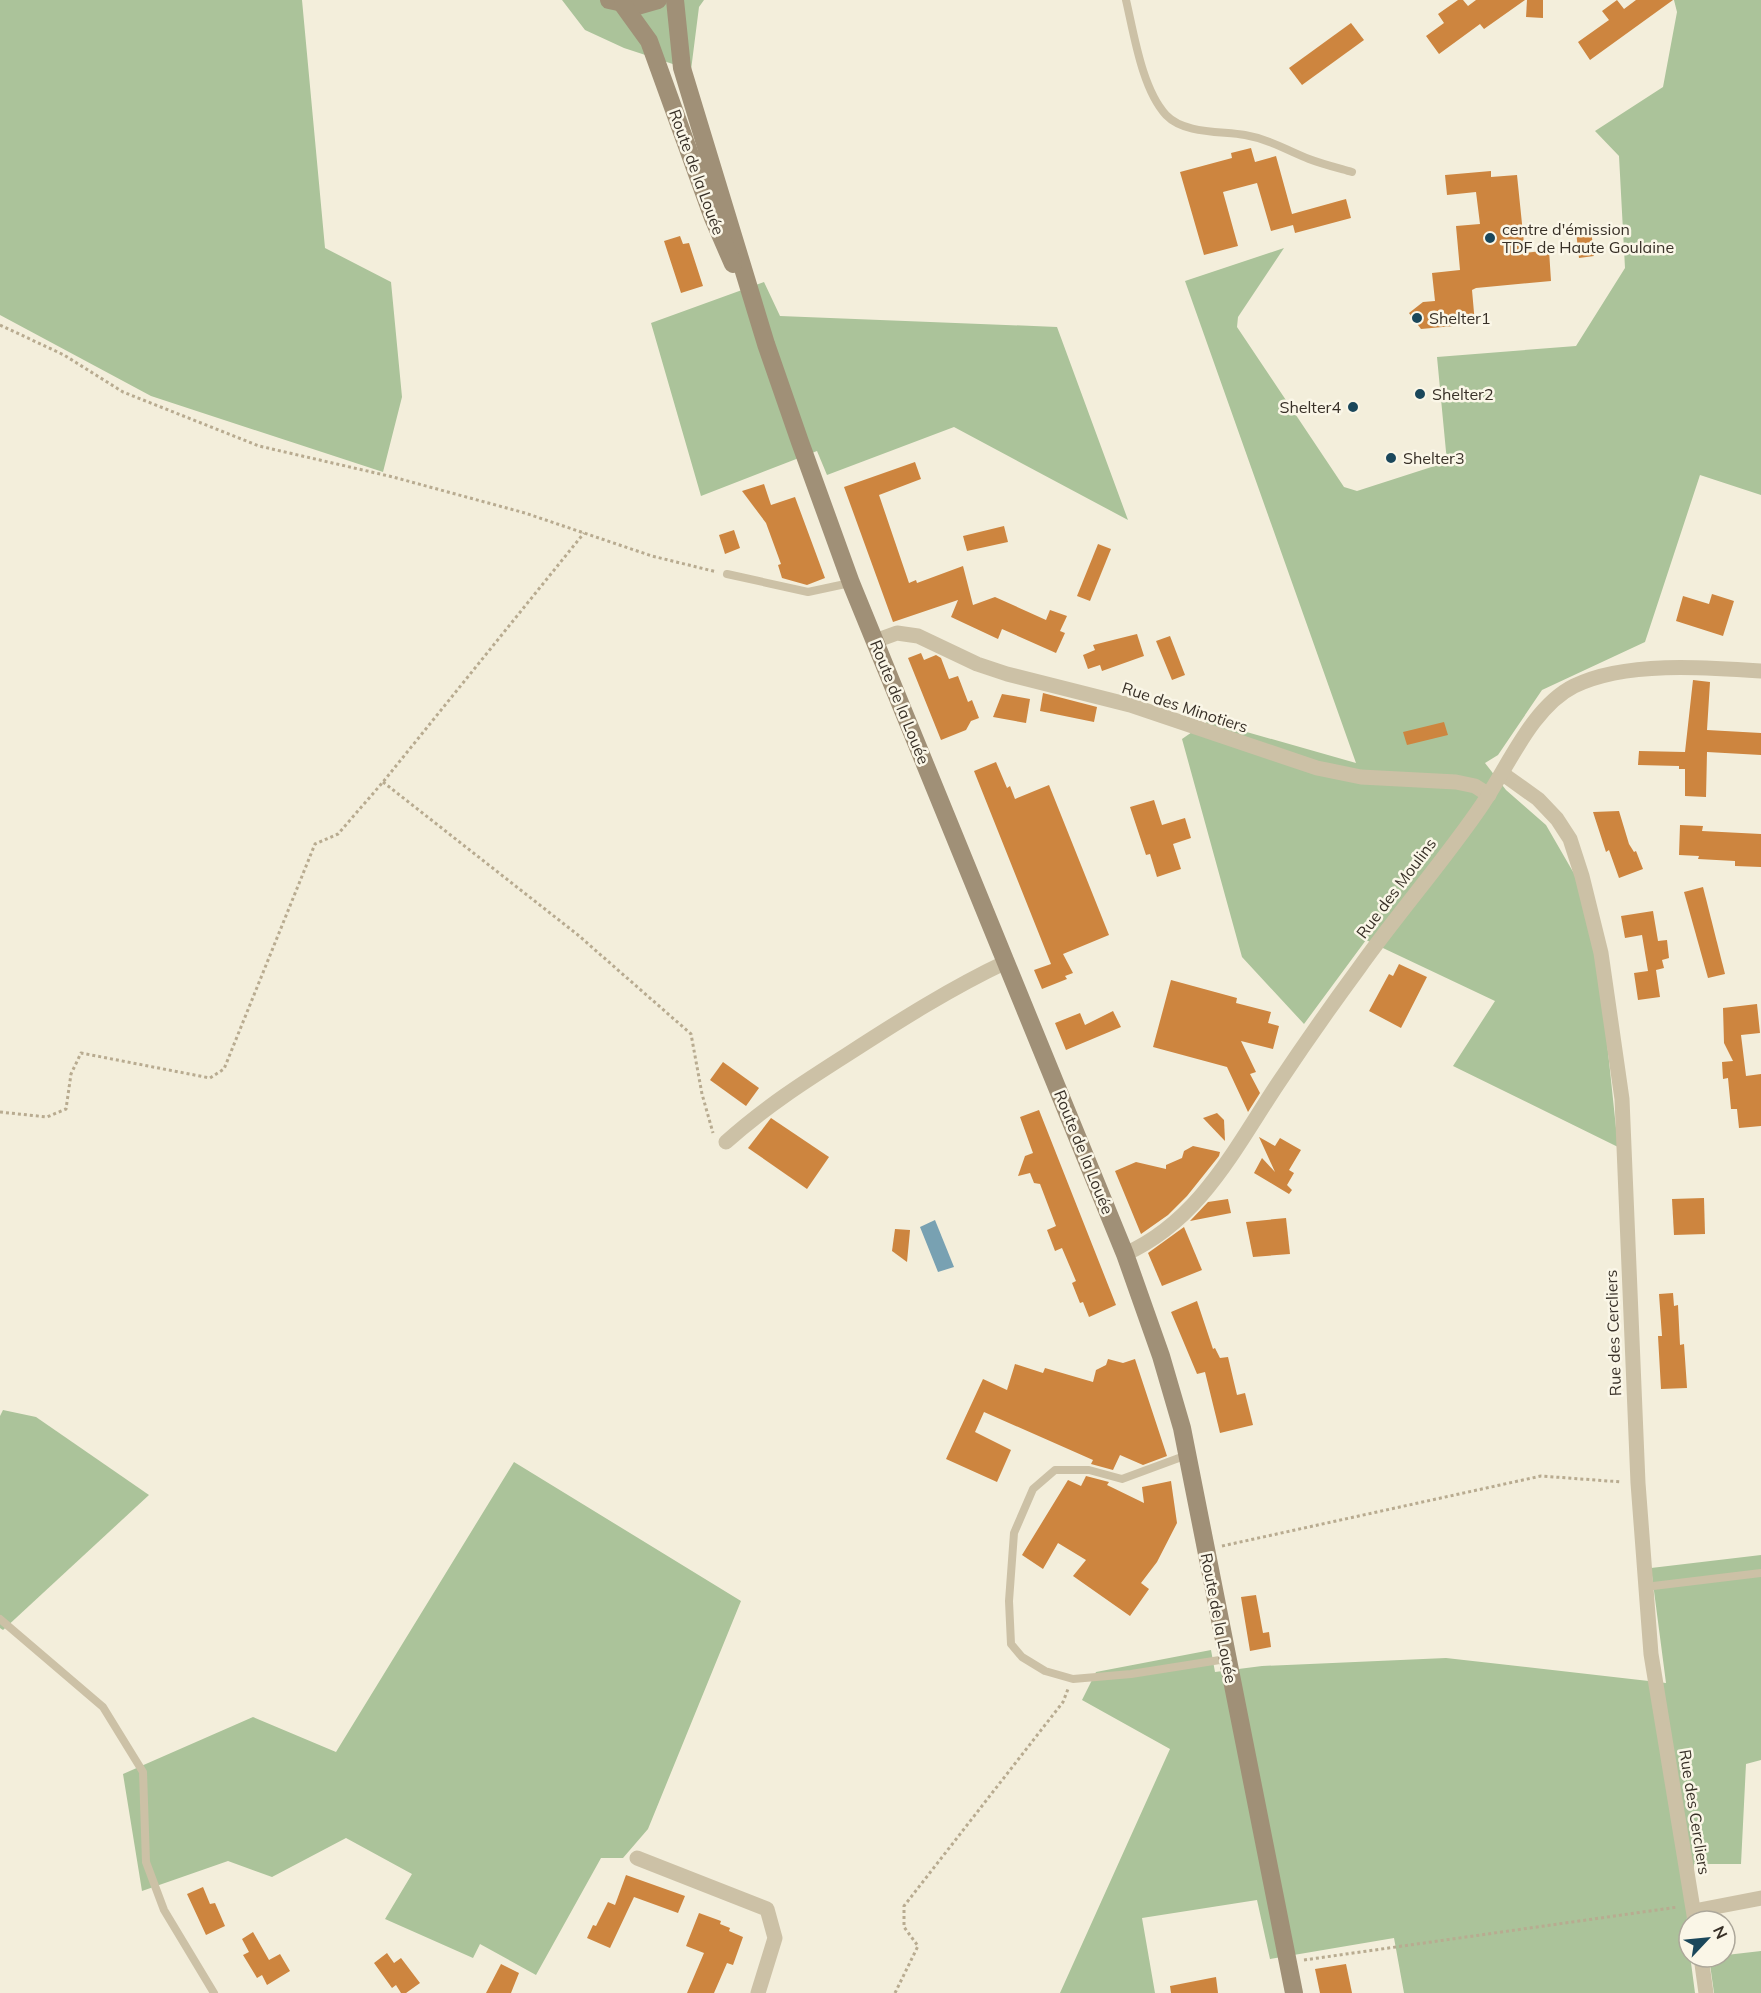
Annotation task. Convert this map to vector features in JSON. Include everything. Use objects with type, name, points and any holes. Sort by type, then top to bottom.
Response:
[{"type":"main road","points":[[616,2],[637,6],[658,0]]},
{"type":"main road","name":"Route de la Louée","points":[[675,0],[682,68],[766,344],[851,583],[1125,1254],[1161,1356],[1187,1455],[1294,1993]]},
{"type":"main road","name":"Route de la Louée","points":[[616,2],[650,41],[713,218],[766,344]]},
{"type":"street","name":"Rue des Minotiers","points":[[875,641],[897,633],[918,636],[977,664],[1007,674],[1130,705],[1317,768],[1361,777],[1456,782],[1475,786],[1488,795]]},
{"type":"street","name":"Rue des Moulins","points":[[1125,1254],[1161,1236],[1216,1181],[1278,1084],[1358,969],[1488,795],[1536,717],[1552,700],[1574,686],[1595,678],[1626,672],[1665,669],[1761,671]]},
{"type":"street","name":"Rue des Cercliers","points":[[1503,774],[1538,799],[1557,819],[1570,839],[1582,876],[1601,953],[1622,1099],[1638,1483],[1651,1654],[1694,1909]]},
{"type":"street","points":[[726,1142],[762,1109],[890,1026],[973,977],[1006,962]]},
{"type":"street","points":[[637,1858],[766,1909],[775,1938],[758,1993]]},
{"type":"street","points":[[1708,1909],[1761,1898]]},
{"type":"street","points":[[1703,1969],[1706,1993]]},
{"type":"lane","points":[[1126,0],[1147,79],[1157,104],[1168,118],[1188,127],[1276,143],[1309,159],[1352,172]]},
{"type":"lane","points":[[727,574],[808,592],[851,583]]},
{"type":"lane","points":[[1187,1455],[1122,1479],[1089,1470],[1055,1470],[1033,1489],[1014,1533],[1009,1601],[1011,1644],[1022,1657],[1045,1671],[1073,1679],[1131,1674],[1226,1659]]},
{"type":"lane","points":[[1645,1587],[1761,1574]]},
{"type":"lane","points":[[0,1619],[103,1707],[143,1772],[146,1862],[164,1910],[214,1993]]},
{"type":"path","points":[[0,325],[64,355],[123,392],[259,446],[393,477],[525,513],[652,556],[727,574]]},
{"type":"path","points":[[0,1112],[47,1117],[66,1109],[71,1074],[81,1053],[210,1078],[224,1069],[315,844],[338,834],[383,782],[584,533]]},
{"type":"path","points":[[383,782],[578,935],[691,1034],[702,1095],[712,1132],[726,1142]]},
{"type":"path","points":[[1206,1550],[1541,1476],[1638,1483]]},
{"type":"path","points":[[895,1993],[918,1946],[904,1927],[904,1906],[1063,1702],[1073,1679]]},
{"type":"path","points":[[1287,1962],[1677,1914]]},
{"type":"green space","points":[[0,0],[302,0],[325,248],[391,282],[402,397],[383,472],[151,396],[0,315]]},
{"type":"green space","points":[[562,0],[704,0],[699,7],[691,70],[624,48],[585,30]]},
{"type":"green space","points":[[1674,0],[1761,0],[1761,495],[1700,475],[1645,642],[1542,690],[1498,755],[1485,763],[1506,790],[1546,825],[1576,877],[1600,975],[1618,1147],[1453,1066],[1495,1001],[1366,940],[1304,1024],[1242,957],[1182,739],[1208,721],[1356,763],[1185,281],[1284,248],[1238,317],[1237,327],[1344,487],[1357,491],[1447,462],[1437,357],[1576,346],[1625,268],[1619,156],[1595,131],[1663,87],[1677,12]]},
{"type":"green space","points":[[764,282],[780,316],[1057,327],[1128,520],[954,427],[827,475],[817,451],[701,496],[651,323]]},
{"type":"green space","points":[[3,1410],[36,1417],[149,1495],[3,1630],[0,1628],[0,1416]]},
{"type":"green space","points":[[514,1462],[741,1601],[648,1829],[623,1858],[601,1858],[536,1975],[480,1944],[473,1958],[385,1919],[412,1874],[346,1838],[272,1877],[228,1861],[142,1891],[123,1774],[253,1717],[336,1752]]},
{"type":"green space","points":[[1761,1555],[1761,1760],[1746,1764],[1741,1864],[1694,1864],[1688,1909],[1677,1909],[1677,1969],[1692,1969],[1695,1993],[1404,1993],[1394,1938],[1270,1959],[1257,1900],[1142,1918],[1155,1993],[1060,1993],[1170,1749],[1082,1700],[1096,1672],[1211,1650],[1215,1672],[1262,1666],[1446,1658],[1666,1683],[1651,1568]]},
{"type":"green space","points":[[1761,1951],[1761,1993],[1714,1993],[1711,1969],[1737,1969],[1737,1954]]},
{"type":"water","points":[[935,1220],[954,1267],[938,1272],[920,1227]]},
{"type":"building","points":[[1458,0],[1463,0],[1468,6],[1476,0],[1525,0],[1484,29],[1480,24],[1439,54],[1426,36],[1444,23],[1438,14]]},
{"type":"building","points":[[1527,0],[1543,0],[1543,18],[1526,17]]},
{"type":"building","points":[[1617,0],[1624,9],[1636,0],[1673,0],[1590,60],[1578,42],[1609,20],[1602,11]]},
{"type":"building","points":[[1351,23],[1364,40],[1302,85],[1289,68]]},
{"type":"building","points":[[1251,148],[1255,162],[1276,156],[1292,214],[1346,199],[1351,218],[1295,233],[1293,225],[1271,231],[1257,183],[1223,192],[1238,246],[1204,255],[1180,172],[1232,158],[1231,153]]},
{"type":"building","name":"centre d'émission TDF de Haute Goulaine","points":[[1491,171],[1491,177],[1517,175],[1525,253],[1549,250],[1551,281],[1476,288],[1472,290],[1475,324],[1421,329],[1409,313],[1423,302],[1435,301],[1432,273],[1460,270],[1456,226],[1480,224],[1476,192],[1447,195],[1445,175]]},
{"type":"building","points":[[1591,229],[1594,256],[1579,258],[1576,231]]},
{"type":"building","points":[[680,236],[683,244],[689,243],[703,286],[681,293],[664,241]]},
{"type":"building","points":[[915,462],[921,479],[879,495],[909,583],[916,580],[917,583],[963,566],[973,605],[995,597],[1046,620],[1050,610],[1067,616],[1060,631],[1065,633],[1056,653],[1002,629],[998,639],[951,617],[958,600],[893,622],[844,487]]},
{"type":"building","points":[[764,484],[771,505],[795,497],[825,578],[807,585],[782,578],[778,565],[781,564],[766,523],[742,491]]},
{"type":"building","points":[[1004,526],[1008,542],[967,551],[963,536]]},
{"type":"building","points":[[734,530],[740,548],[725,554],[719,535]]},
{"type":"building","points":[[1098,544],[1111,549],[1090,601],[1077,596]]},
{"type":"building","points":[[1712,594],[1734,601],[1723,636],[1676,621],[1683,596],[1709,604]]},
{"type":"building","points":[[1137,634],[1144,656],[1102,671],[1100,665],[1088,669],[1083,655],[1095,650],[1093,645]]},
{"type":"building","points":[[1170,636],[1185,675],[1172,680],[1156,641]]},
{"type":"building","points":[[921,653],[924,660],[936,655],[941,658],[949,679],[958,676],[968,702],[972,700],[979,718],[971,721],[966,730],[941,740],[908,658]]},
{"type":"building","points":[[1693,680],[1710,682],[1707,730],[1761,733],[1761,755],[1707,752],[1706,797],[1685,796],[1685,769],[1679,769],[1679,766],[1638,765],[1639,751],[1685,752]]},
{"type":"building","points":[[1043,693],[1097,707],[1094,722],[1040,711]]},
{"type":"building","points":[[1002,694],[1030,699],[1026,723],[993,717]]},
{"type":"building","points":[[1444,722],[1448,735],[1407,745],[1403,732]]},
{"type":"building","points":[[996,762],[1007,788],[1010,786],[1015,799],[1049,785],[1109,935],[1063,954],[1073,973],[1065,976],[1067,979],[1042,989],[1034,970],[1051,964],[974,771]]},
{"type":"building","points":[[1154,800],[1162,825],[1185,818],[1191,838],[1173,844],[1181,869],[1157,877],[1150,854],[1146,855],[1130,807]]},
{"type":"building","points":[[1619,811],[1629,844],[1634,852],[1636,851],[1643,869],[1619,878],[1609,850],[1606,852],[1593,812]]},
{"type":"building","points":[[1680,825],[1703,826],[1702,831],[1761,834],[1761,867],[1735,866],[1735,861],[1698,859],[1699,856],[1679,855]]},
{"type":"building","points":[[1703,887],[1725,974],[1708,978],[1684,892]]},
{"type":"building","points":[[1653,911],[1658,941],[1667,940],[1669,958],[1662,960],[1664,968],[1656,970],[1660,997],[1638,1000],[1634,973],[1648,971],[1642,935],[1625,938],[1621,916]]},
{"type":"building","points":[[1399,964],[1427,977],[1401,1028],[1369,1011],[1389,974],[1393,976]]},
{"type":"building","points":[[1171,980],[1237,998],[1236,1003],[1271,1012],[1268,1023],[1279,1026],[1273,1049],[1241,1041],[1256,1072],[1250,1074],[1260,1093],[1248,1112],[1227,1067],[1153,1047]]},
{"type":"building","points":[[1757,1004],[1760,1033],[1741,1035],[1746,1076],[1761,1074],[1761,1126],[1739,1128],[1737,1109],[1731,1109],[1728,1078],[1723,1079],[1722,1062],[1733,1061],[1724,1043],[1723,1008]]},
{"type":"building","points":[[1113,1011],[1121,1027],[1066,1050],[1055,1023],[1080,1013],[1085,1025]]},
{"type":"building","points":[[723,1062],[759,1088],[746,1106],[710,1080]]},
{"type":"building","points":[[1039,1110],[1116,1305],[1089,1317],[1072,1283],[1076,1281],[1062,1248],[1055,1251],[1047,1230],[1056,1226],[1040,1184],[1034,1183],[1030,1173],[1018,1176],[1025,1156],[1033,1153],[1020,1117]]},
{"type":"building","points":[[1217,1113],[1224,1120],[1225,1141],[1203,1118]]},
{"type":"building","points":[[771,1118],[829,1157],[807,1189],[748,1148]]},
{"type":"building","points":[[1259,1137],[1275,1146],[1280,1138],[1301,1150],[1289,1170],[1294,1173],[1287,1185],[1292,1190],[1289,1194],[1254,1173],[1262,1158],[1275,1172]]},
{"type":"building","points":[[1193,1146],[1220,1152],[1219,1156],[1187,1196],[1168,1215],[1141,1234],[1115,1171],[1136,1162],[1166,1169],[1166,1165],[1182,1158],[1184,1151]]},
{"type":"building","points":[[1704,1198],[1705,1234],[1674,1235],[1672,1199]]},
{"type":"building","points":[[1228,1199],[1231,1213],[1190,1221],[1208,1202]]},
{"type":"building","points":[[1286,1218],[1290,1254],[1253,1257],[1246,1222]]},
{"type":"building","points":[[1184,1227],[1202,1270],[1162,1286],[1148,1253]]},
{"type":"building","points":[[895,1229],[910,1230],[907,1262],[892,1251]]},
{"type":"building","points":[[1673,1293],[1674,1306],[1678,1305],[1680,1345],[1684,1344],[1687,1388],[1661,1389],[1658,1336],[1662,1336],[1659,1294]]},
{"type":"building","points":[[1197,1301],[1213,1349],[1215,1348],[1220,1358],[1228,1357],[1237,1395],[1245,1393],[1253,1425],[1220,1433],[1205,1372],[1197,1374],[1171,1312]]},
{"type":"building","points":[[1108,1359],[1123,1363],[1135,1359],[1167,1456],[1143,1465],[1120,1455],[1113,1470],[1091,1464],[1093,1460],[984,1412],[975,1432],[1011,1450],[997,1482],[946,1459],[983,1379],[1007,1390],[1015,1364],[1043,1373],[1045,1368],[1093,1382],[1096,1370],[1106,1365]]},
{"type":"building","points":[[1086,1476],[1109,1482],[1107,1485],[1144,1503],[1142,1487],[1171,1481],[1177,1523],[1157,1562],[1141,1583],[1149,1589],[1130,1616],[1073,1576],[1086,1560],[1058,1543],[1043,1569],[1022,1555],[1068,1480],[1081,1486]]},
{"type":"building","points":[[1256,1595],[1263,1633],[1269,1632],[1271,1647],[1250,1651],[1241,1597]]},
{"type":"building","points":[[626,1875],[685,1896],[678,1913],[634,1897],[610,1948],[587,1938],[608,1902],[615,1905]]},
{"type":"building","points":[[203,1887],[210,1904],[215,1903],[225,1926],[206,1935],[187,1894]]},
{"type":"building","points":[[699,1913],[721,1921],[720,1924],[730,1928],[729,1931],[743,1937],[733,1965],[727,1963],[714,1993],[687,1993],[704,1953],[686,1946]]},
{"type":"building","points":[[253,1932],[269,1960],[280,1954],[290,1971],[267,1985],[262,1975],[257,1978],[243,1955],[249,1952],[242,1939]]},
{"type":"building","points":[[387,1953],[394,1963],[401,1958],[420,1983],[406,1993],[401,1993],[396,1985],[392,1988],[374,1963]]},
{"type":"building","points":[[501,1964],[519,1973],[511,1993],[486,1993]]},
{"type":"building","points":[[1346,1964],[1352,1993],[1320,1993],[1315,1969]]},
{"type":"building","points":[[1216,1977],[1218,1993],[1171,1993],[1170,1986]]},
{"type":"place","name":"centre d'émission TDF de Haute Goulaine","points":[[1490,238]]},
{"type":"place","name":"Shelter1","points":[[1417,318]]},
{"type":"place","name":"Shelter2","points":[[1420,394]]},
{"type":"place","name":"Shelter4","points":[[1353,407]]},
{"type":"place","name":"Shelter3","points":[[1391,458]]}]
